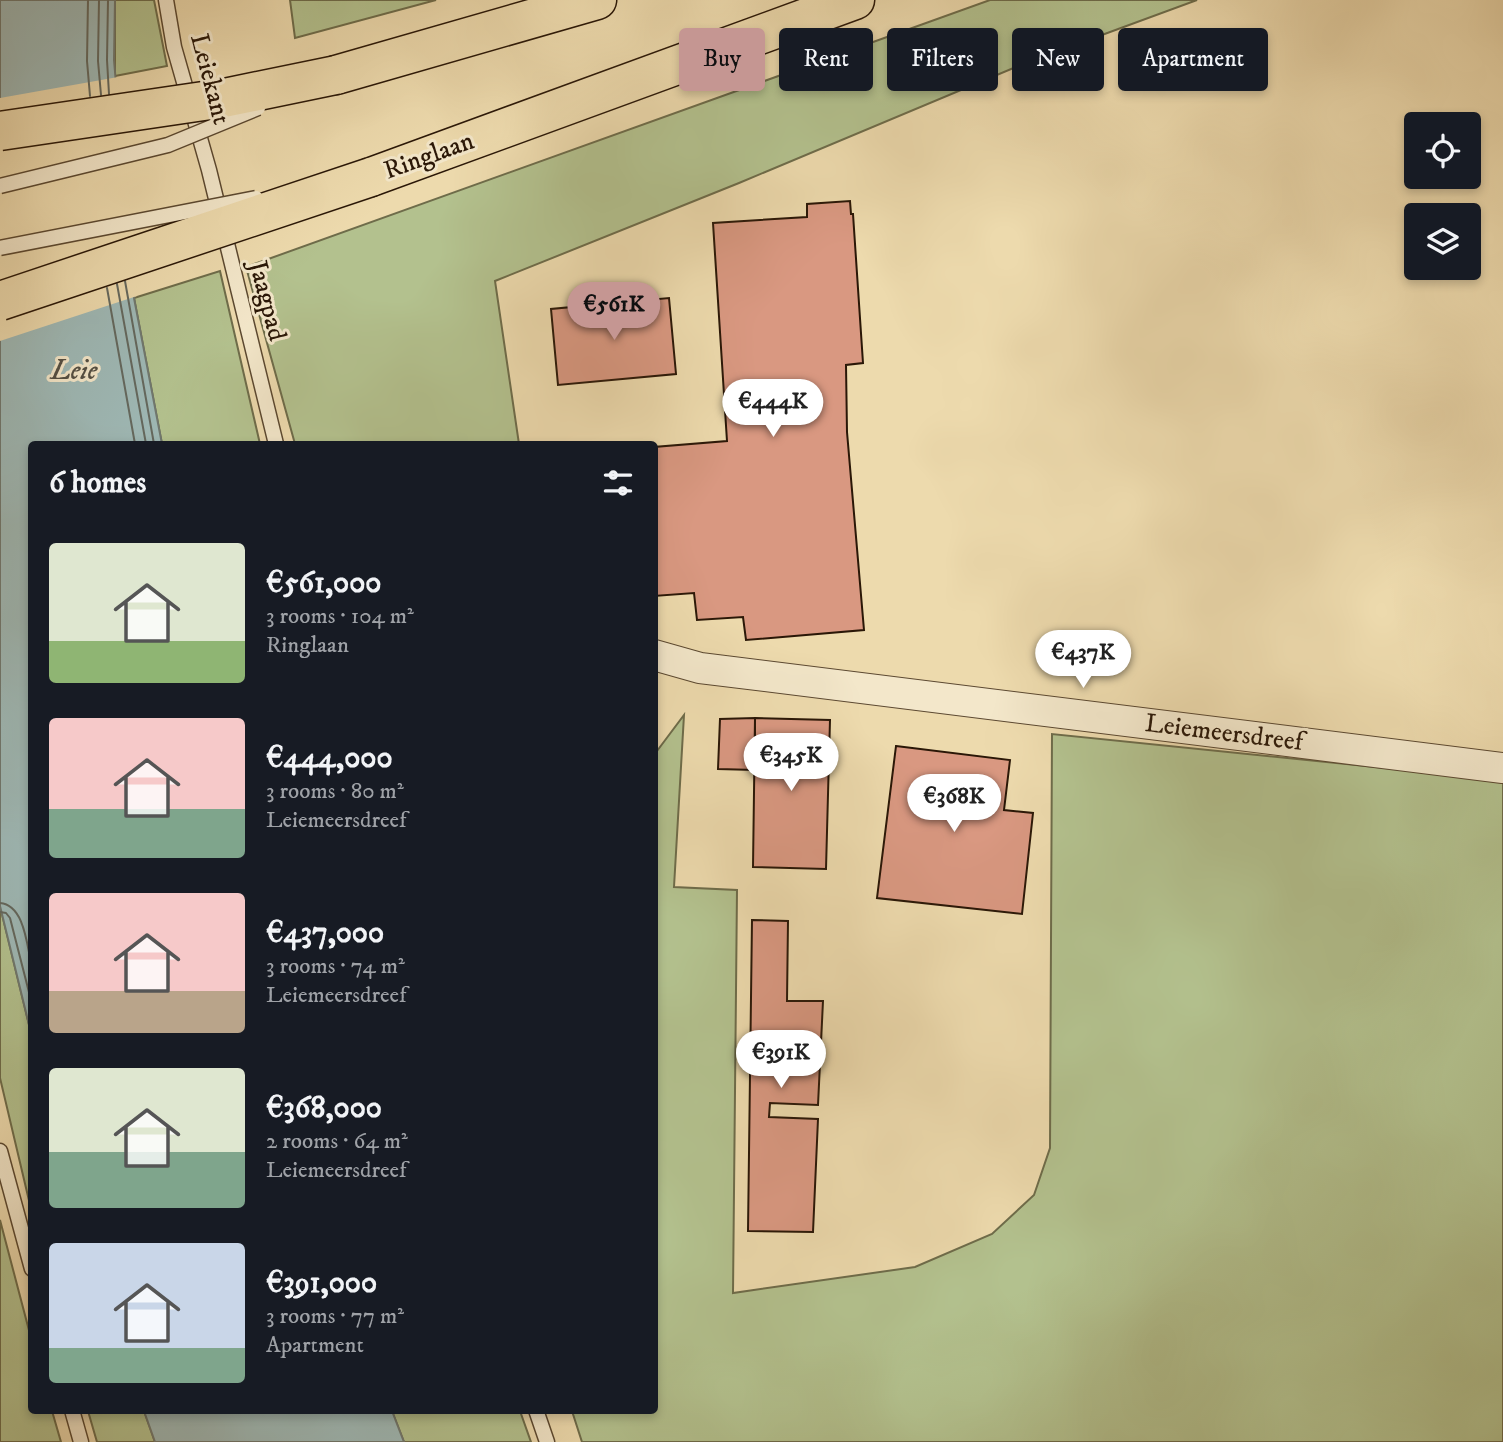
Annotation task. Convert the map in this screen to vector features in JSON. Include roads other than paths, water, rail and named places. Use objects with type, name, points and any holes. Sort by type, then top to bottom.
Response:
[{"type":"highway","points":[[0,131],[223,98],[336,75],[597,0]]},
{"type":"highway","name":"Ringlaan","points":[[0,301],[371,177],[855,0]]},
{"type":"street","name":"Leiemeersdreef","points":[[658,656],[700,668],[1503,768]]},
{"type":"lane","name":"Leiekant","points":[[166,0],[174,47],[209,170]]},
{"type":"lane","points":[[0,186],[168,145],[336,75]]},
{"type":"lane","name":"Jaagpad","points":[[209,170],[275,441]]},
{"type":"lane","points":[[0,248],[190,209],[371,177]]},
{"type":"lane","points":[[0,1151],[28,1254]]},
{"type":"lane","points":[[73,1414],[81,1442]]},
{"type":"lane","points":[[537,1414],[547,1442]]},
{"type":"water","name":"Leie","points":[[0,0],[115,0],[114,60],[134,298],[161,441],[28,441],[28,1021],[0,906]]},
{"type":"water","points":[[145,1414],[393,1414],[404,1442],[155,1442]]}]
